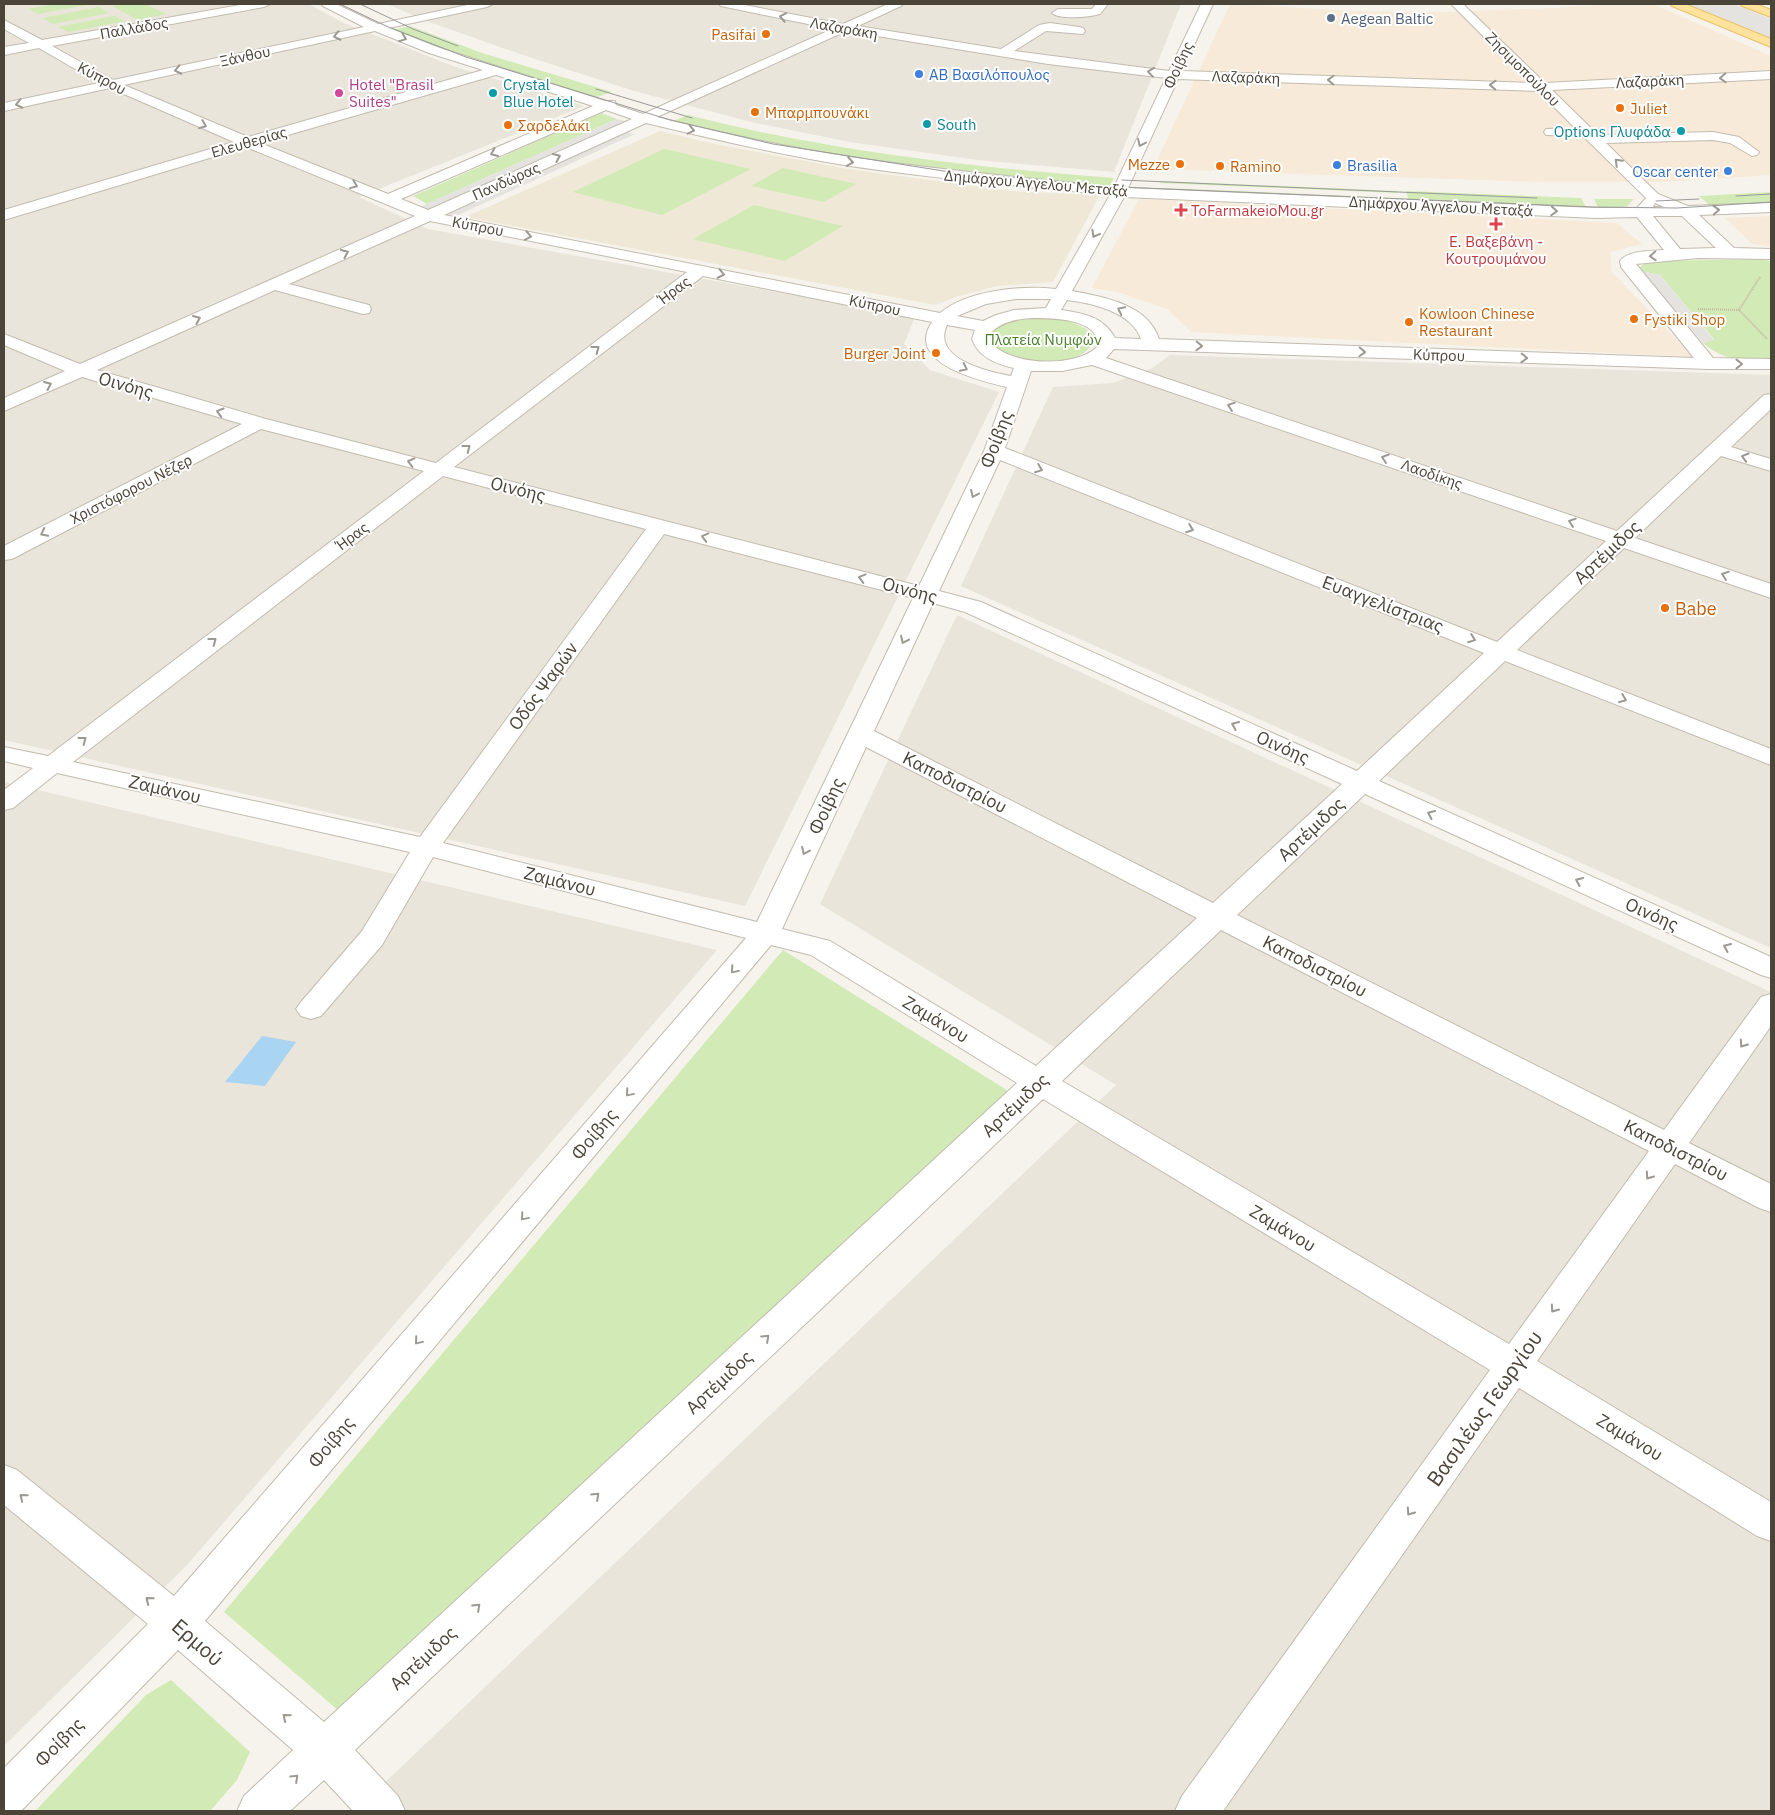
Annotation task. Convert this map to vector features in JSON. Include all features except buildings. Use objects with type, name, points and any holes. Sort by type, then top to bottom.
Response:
[{"type":"main road","points":[[1676,4],[1771,43]]},
{"type":"main road","points":[[1746,4],[1771,14]]},
{"type":"street","name":"Παλλάδος","points":[[4,51],[264,4]]},
{"type":"street","name":"Δημάρχου Άγγελου Μεταξά","points":[[327,4],[377,28],[494,71],[643,118],[721,137],[848,161],[935,174],[1120,182],[1586,212],[1686,211],[1771,207]]},
{"type":"street","name":"Ξάνθου","points":[[4,107],[487,4]]},
{"type":"street","name":"Λαζαράκη","points":[[725,4],[842,28],[966,48],[1005,59],[1021,56],[1173,74],[1542,87],[1771,75]]},
{"type":"street","name":"Πανδώρας","points":[[4,405],[273,285],[440,216],[643,118],[897,4]]},
{"type":"street","points":[[1058,13],[1096,12],[1102,4]]},
{"type":"street","name":"Φοίβης","points":[[1051,313],[1120,182],[1207,4]]},
{"type":"street","name":"Ζησιμοπούλου","points":[[1457,4],[1653,197],[1686,211],[1730,254]]},
{"type":"street","points":[[384,11],[425,28]]},
{"type":"street","name":"Κύπρου","points":[[4,24],[111,84],[161,107],[389,199],[440,216],[985,327]]},
{"type":"street","points":[[1005,59],[1043,28],[1079,30]]},
{"type":"street","points":[[905,51],[922,42]]},
{"type":"street","points":[[948,58],[966,48]]},
{"type":"street","name":"Ελευθερίας","points":[[4,215],[246,142],[494,71]]},
{"type":"street","points":[[389,199],[603,106],[633,101]]},
{"type":"street","points":[[653,102],[689,112]]},
{"type":"street","points":[[431,198],[430,201],[440,216],[631,137],[613,132]]},
{"type":"street","points":[[1551,132],[1591,136],[1713,136],[1734,140],[1752,152]]},
{"type":"street","points":[[451,188],[566,136],[576,134],[598,139]]},
{"type":"street","name":"Δημάρχου Άγγελου Μεταξά","points":[[949,160],[1046,170]]},
{"type":"street","name":"Δημάρχου Άγγελου Μεταξά","points":[[1120,182],[1141,178]]},
{"type":"street","points":[[1634,196],[1690,195]]},
{"type":"street","points":[[1653,197],[1641,212],[1678,255]]},
{"type":"street","points":[[4,198],[25,208]]},
{"type":"street","points":[[1709,364],[1627,264],[1628,261],[1639,257],[1678,255],[1771,254]]},
{"type":"street","name":"Ήρας","points":[[4,802],[700,270]]},
{"type":"street","points":[[273,285],[363,309]]},
{"type":"street","points":[[1020,374],[984,348],[980,342],[980,336],[985,327],[996,320],[1012,315],[1051,313],[1086,320],[1098,327],[1106,335],[1107,343],[1105,349],[1092,359],[1020,374],[974,373],[945,357],[938,347],[935,337],[937,328],[943,319],[963,306],[991,298],[1025,294],[1061,295],[1097,301],[1126,313],[1146,328],[1150,336],[1150,345]]},
{"type":"street","name":"Οινόης","points":[[4,339],[80,371],[259,423],[973,607],[1771,968]]},
{"type":"street","name":"Κύπρου","points":[[1107,343],[1709,364],[1771,364]]},
{"type":"street","name":"Λαοδίκης","points":[[1092,359],[1771,592]]},
{"type":"street","name":"Φοίβης","points":[[4,1798],[177,1623],[766,932],[994,451],[1020,374]]},
{"type":"street","name":"Αρτέμιδος","points":[[259,1811],[1771,399]]},
{"type":"street","name":"Χριστόφορου Νέζερ","points":[[4,554],[259,423]]},
{"type":"street","points":[[1719,448],[1771,465]]},
{"type":"street","name":"Ευαγγελίστριας","points":[[994,451],[1771,758]]},
{"type":"street","name":"Οδóς Ψαρών","points":[[311,1009],[372,938],[426,847],[660,525]]},
{"type":"street","name":"Καποδιστρίου","points":[[860,734],[1771,1199]]},
{"type":"street","name":"Ζαμάνου","points":[[4,754],[426,847],[766,932],[820,948],[1771,1523]]},
{"type":"street","name":"Βασιλέως Γεωργίου","points":[[1196,1811],[1771,1004]]},
{"type":"street","name":"Ερμού","points":[[4,1482],[177,1623],[325,1750],[383,1811]]},
{"type":"path","points":[[1739,310],[1761,275]]},
{"type":"path","points":[[1663,309],[1739,310],[1763,337],[1771,340]]},
{"type":"shaded area","points":[[4,4],[308,4],[344,23],[453,66],[584,106],[359,197],[428,229],[915,317],[904,344],[930,370],[999,392],[745,906],[4,740]]},
{"type":"shaded area","points":[[387,4],[1181,4],[1114,172],[977,160],[850,142],[751,122],[634,91],[429,22]]},
{"type":"shaded area","points":[[1230,4],[1358,11],[1441,12],[1653,4],[1771,56],[1771,175],[1663,182],[1543,182],[1153,169]]},
{"type":"shaded area","points":[[1688,4],[1734,4],[1771,19],[1771,38]]},
{"type":"shaded area","points":[[617,119],[641,125],[626,132],[635,134],[456,216],[420,207]]},
{"type":"shaded area","points":[[660,131],[720,145],[848,169],[1011,191],[1100,195],[1053,282],[997,286],[959,296],[935,305],[465,217]]},
{"type":"shaded area","points":[[1139,199],[1617,223],[1642,244],[1610,252],[1612,272],[1693,357],[1191,332],[1167,309],[1121,293],[1092,288]]},
{"type":"shaded area","points":[[1771,216],[1771,246],[1752,244],[1725,218]]},
{"type":"shaded area","points":[[1641,271],[1660,275],[1714,340],[1703,343]]},
{"type":"shaded area","points":[[1170,355],[1771,375],[1771,948],[961,586],[1053,387],[1113,383],[1152,368]]},
{"type":"shaded area","points":[[957,615],[1771,992],[1771,1811],[355,1811],[1116,1085],[820,904]]},
{"type":"shaded area","points":[[4,782],[717,950],[188,1564],[4,1746]]},
{"type":"green space","points":[[55,4],[92,4],[38,14],[28,9]]},
{"type":"green space","points":[[145,4],[166,14],[138,20],[112,6]]},
{"type":"green space","points":[[98,7],[109,13],[53,24],[43,18]]},
{"type":"green space","points":[[114,16],[125,21],[69,32],[58,27]]},
{"type":"green space","points":[[410,26],[482,53],[612,92],[594,98],[426,44],[393,30]]},
{"type":"green space","points":[[601,113],[617,119],[427,204],[413,196]]},
{"type":"green space","points":[[688,115],[740,128],[900,156],[1007,169],[1114,178],[1109,188],[1002,178],[825,155],[671,122]]},
{"type":"green space","points":[[664,149],[751,169],[662,215],[573,192]]},
{"type":"green space","points":[[783,168],[856,184],[824,202],[751,186]]},
{"type":"green space","points":[[1161,181],[1397,191],[1398,193],[1160,183]]},
{"type":"green space","points":[[1166,188],[1400,198],[1401,201],[1165,191]]},
{"type":"green space","points":[[1406,191],[1581,198],[1587,209],[1409,201]]},
{"type":"green space","points":[[1771,192],[1771,203],[1712,207],[1699,196]]},
{"type":"green space","points":[[1594,199],[1634,199],[1623,210],[1599,209]]},
{"type":"green space","points":[[754,205],[843,226],[785,261],[693,239]]},
{"type":"green space","points":[[1758,259],[1771,261],[1771,360],[1735,359],[1719,354],[1711,349],[1703,343],[1714,339],[1660,275],[1641,271],[1639,268],[1645,263],[1659,261]]},
{"type":"green space","name":"Πλατεία Νυμφών","points":[[1041,317],[1062,320],[1082,327],[1093,335],[1094,343],[1085,352],[1073,358],[1059,362],[1044,363],[1015,357],[1002,351],[992,343],[992,335],[995,329],[1001,325],[1026,318]]},
{"type":"green space","points":[[783,950],[1010,1092],[339,1711],[224,1612]]},
{"type":"green space","points":[[171,1680],[250,1752],[237,1780],[210,1811],[35,1811],[146,1695]]},
{"type":"water","points":[[262,1036],[296,1042],[265,1086],[225,1082]]},
{"type":"tram line","points":[[340,4],[386,26],[466,57],[670,120],[773,144],[950,172],[1120,187],[1593,207],[1677,208],[1771,202]]},
{"type":"tram line","points":[[360,4],[413,29],[458,46]]},
{"type":"tram line","points":[[596,89],[692,118]]},
{"type":"tram line","points":[[1122,180],[1537,198]]},
{"type":"tram line","points":[[1736,196],[1771,194]]},
{"type":"tram line","points":[[1656,201],[1699,199]]},
{"type":"place","name":"Aegean Baltic","points":[[1331,18]]},
{"type":"place","name":"Pasifai","points":[[766,34]]},
{"type":"place","name":"ΑΒ Βασιλόπουλος","points":[[919,74]]},
{"type":"place","name":"Hotel \"Brasil Suites\"","points":[[339,93]]},
{"type":"place","name":"Crystal Blue Hotel","points":[[493,93]]},
{"type":"place","name":"Juliet","points":[[1620,108]]},
{"type":"place","name":"Μπαρμπουνάκι","points":[[755,112]]},
{"type":"place","name":"South","points":[[927,124]]},
{"type":"place","name":"Σαρδελάκι","points":[[508,125]]},
{"type":"place","name":"Options Γλυφάδα","points":[[1681,131]]},
{"type":"place","name":"Mezze","points":[[1180,164]]},
{"type":"place","name":"Brasilia","points":[[1337,165]]},
{"type":"place","name":"Ramino","points":[[1220,166]]},
{"type":"place","name":"Oscar center","points":[[1728,171]]},
{"type":"place","name":"ToFarmakeioMou.gr","points":[[1181,210]]},
{"type":"place","name":"Ε. Βαξεβάνη - Κουτρουμάνου","points":[[1496,224]]},
{"type":"place","name":"Fystiki Shop","points":[[1634,319]]},
{"type":"place","name":"Kowloon Chinese Restaurant","points":[[1409,322]]},
{"type":"place","name":"Burger Joint","points":[[936,353]]},
{"type":"place","name":"Babe","points":[[1665,608]]}]
